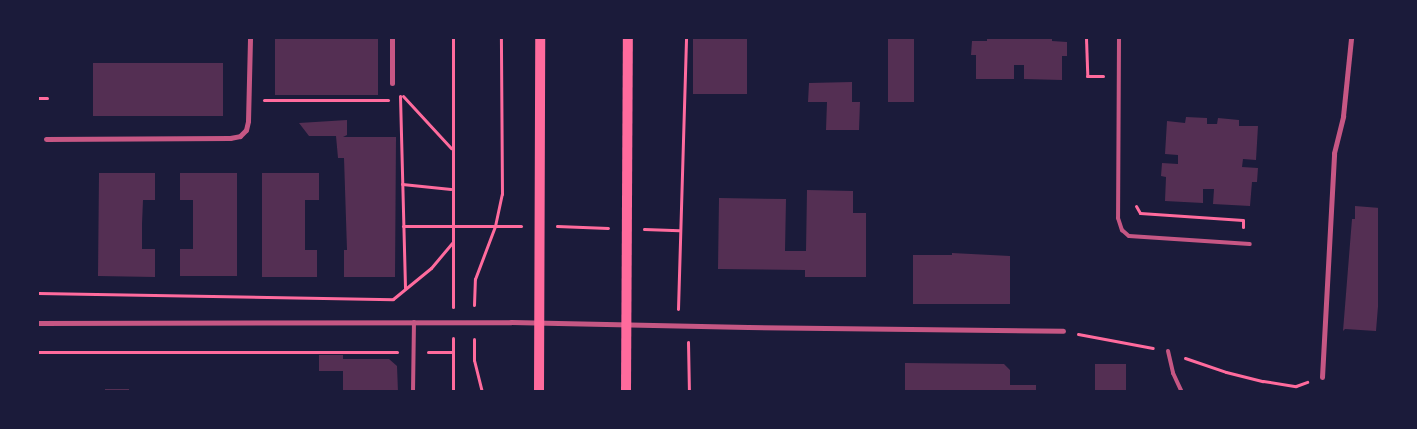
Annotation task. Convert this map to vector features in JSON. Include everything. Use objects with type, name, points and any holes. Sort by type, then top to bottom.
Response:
[{"type":"main road","points":[[539,392],[540,38]]},
{"type":"main road","points":[[626,392],[628,38]]},
{"type":"street","points":[[46,139],[230,138],[240,136],[246,130],[250,38]]},
{"type":"street","points":[[392,38],[392,84]]},
{"type":"street","points":[[1322,377],[1334,153],[1343,116],[1351,38]]},
{"type":"street","points":[[38,322],[539,322],[627,323],[748,328],[1063,331]]},
{"type":"lane","points":[[1119,38],[1118,218],[1122,230],[1129,236],[1250,244]]},
{"type":"lane","points":[[413,392],[414,322]]},
{"type":"lane","points":[[1168,351],[1173,373],[1182,392]]},
{"type":"path","points":[[453,38],[451,189],[453,392]]},
{"type":"path","points":[[482,392],[474,360],[475,279],[495,226],[502,194],[501,38]]},
{"type":"path","points":[[686,38],[678,310],[688,325],[688,392]]},
{"type":"path","points":[[1086,38],[1086,76],[1119,76]]},
{"type":"path","points":[[404,288],[400,92],[452,148]]},
{"type":"path","points":[[38,98],[47,98]]},
{"type":"path","points":[[248,100],[400,100]]},
{"type":"path","points":[[402,184],[451,189]]},
{"type":"path","points":[[1136,199],[1136,208],[1140,213],[1243,220],[1242,244]]},
{"type":"path","points":[[403,226],[540,226],[679,230]]},
{"type":"path","points":[[38,293],[393,299],[404,288],[431,268],[452,243]]},
{"type":"path","points":[[1063,331],[1168,351],[1226,372],[1263,381],[1296,386],[1322,377]]},
{"type":"path","points":[[38,352],[453,352]]},
{"type":"building","points":[[275,38],[378,38],[378,95],[275,95]]},
{"type":"building","points":[[693,38],[747,38],[747,94],[693,94]]},
{"type":"building","points":[[888,38],[914,38],[914,102],[888,102]]},
{"type":"building","points":[[987,38],[1052,38],[1052,41],[1067,42],[1067,56],[1062,56],[1062,80],[1024,79],[1024,65],[1014,65],[1014,79],[976,79],[976,55],[971,55],[972,41],[987,41]]},
{"type":"building","points":[[93,63],[223,63],[223,116],[93,116]]},
{"type":"building","points":[[852,82],[852,102],[860,102],[859,130],[826,130],[827,102],[808,102],[809,83]]},
{"type":"building","points":[[1186,117],[1207,118],[1207,124],[1217,124],[1218,118],[1239,120],[1239,126],[1258,126],[1256,160],[1243,159],[1242,167],[1258,168],[1257,182],[1252,182],[1250,206],[1213,204],[1214,189],[1203,189],[1203,203],[1165,201],[1166,177],[1161,176],[1162,163],[1178,164],[1178,155],[1165,154],[1167,121],[1185,123]]},
{"type":"building","points":[[347,120],[347,135],[343,137],[396,137],[395,277],[344,277],[344,250],[347,250],[344,158],[338,158],[336,136],[309,136],[299,123]]},
{"type":"building","points":[[99,173],[155,173],[155,200],[143,200],[142,249],[155,249],[155,277],[98,276]]},
{"type":"building","points":[[180,173],[237,173],[237,276],[180,276],[180,249],[193,249],[193,200],[180,200]]},
{"type":"building","points":[[262,173],[319,173],[319,200],[305,200],[305,250],[317,250],[317,277],[262,277]]},
{"type":"building","points":[[807,190],[853,191],[853,213],[866,213],[866,277],[805,277],[805,270],[718,269],[719,198],[786,199],[785,251],[806,251]]},
{"type":"building","points":[[1355,206],[1380,208],[1380,282],[1376,331],[1345,329],[1343,331],[1352,219],[1355,219]]},
{"type":"building","points":[[952,253],[1010,256],[1010,304],[913,304],[913,255],[952,255]]},
{"type":"building","points":[[319,355],[343,355],[343,359],[389,359],[397,366],[398,392],[343,392],[343,371],[319,371]]},
{"type":"building","points":[[905,363],[1004,364],[1010,370],[1010,385],[1036,385],[1036,392],[905,392]]},
{"type":"building","points":[[1095,364],[1126,364],[1126,392],[1095,392]]},
{"type":"building","points":[[105,389],[129,389],[129,392],[105,392]]}]
